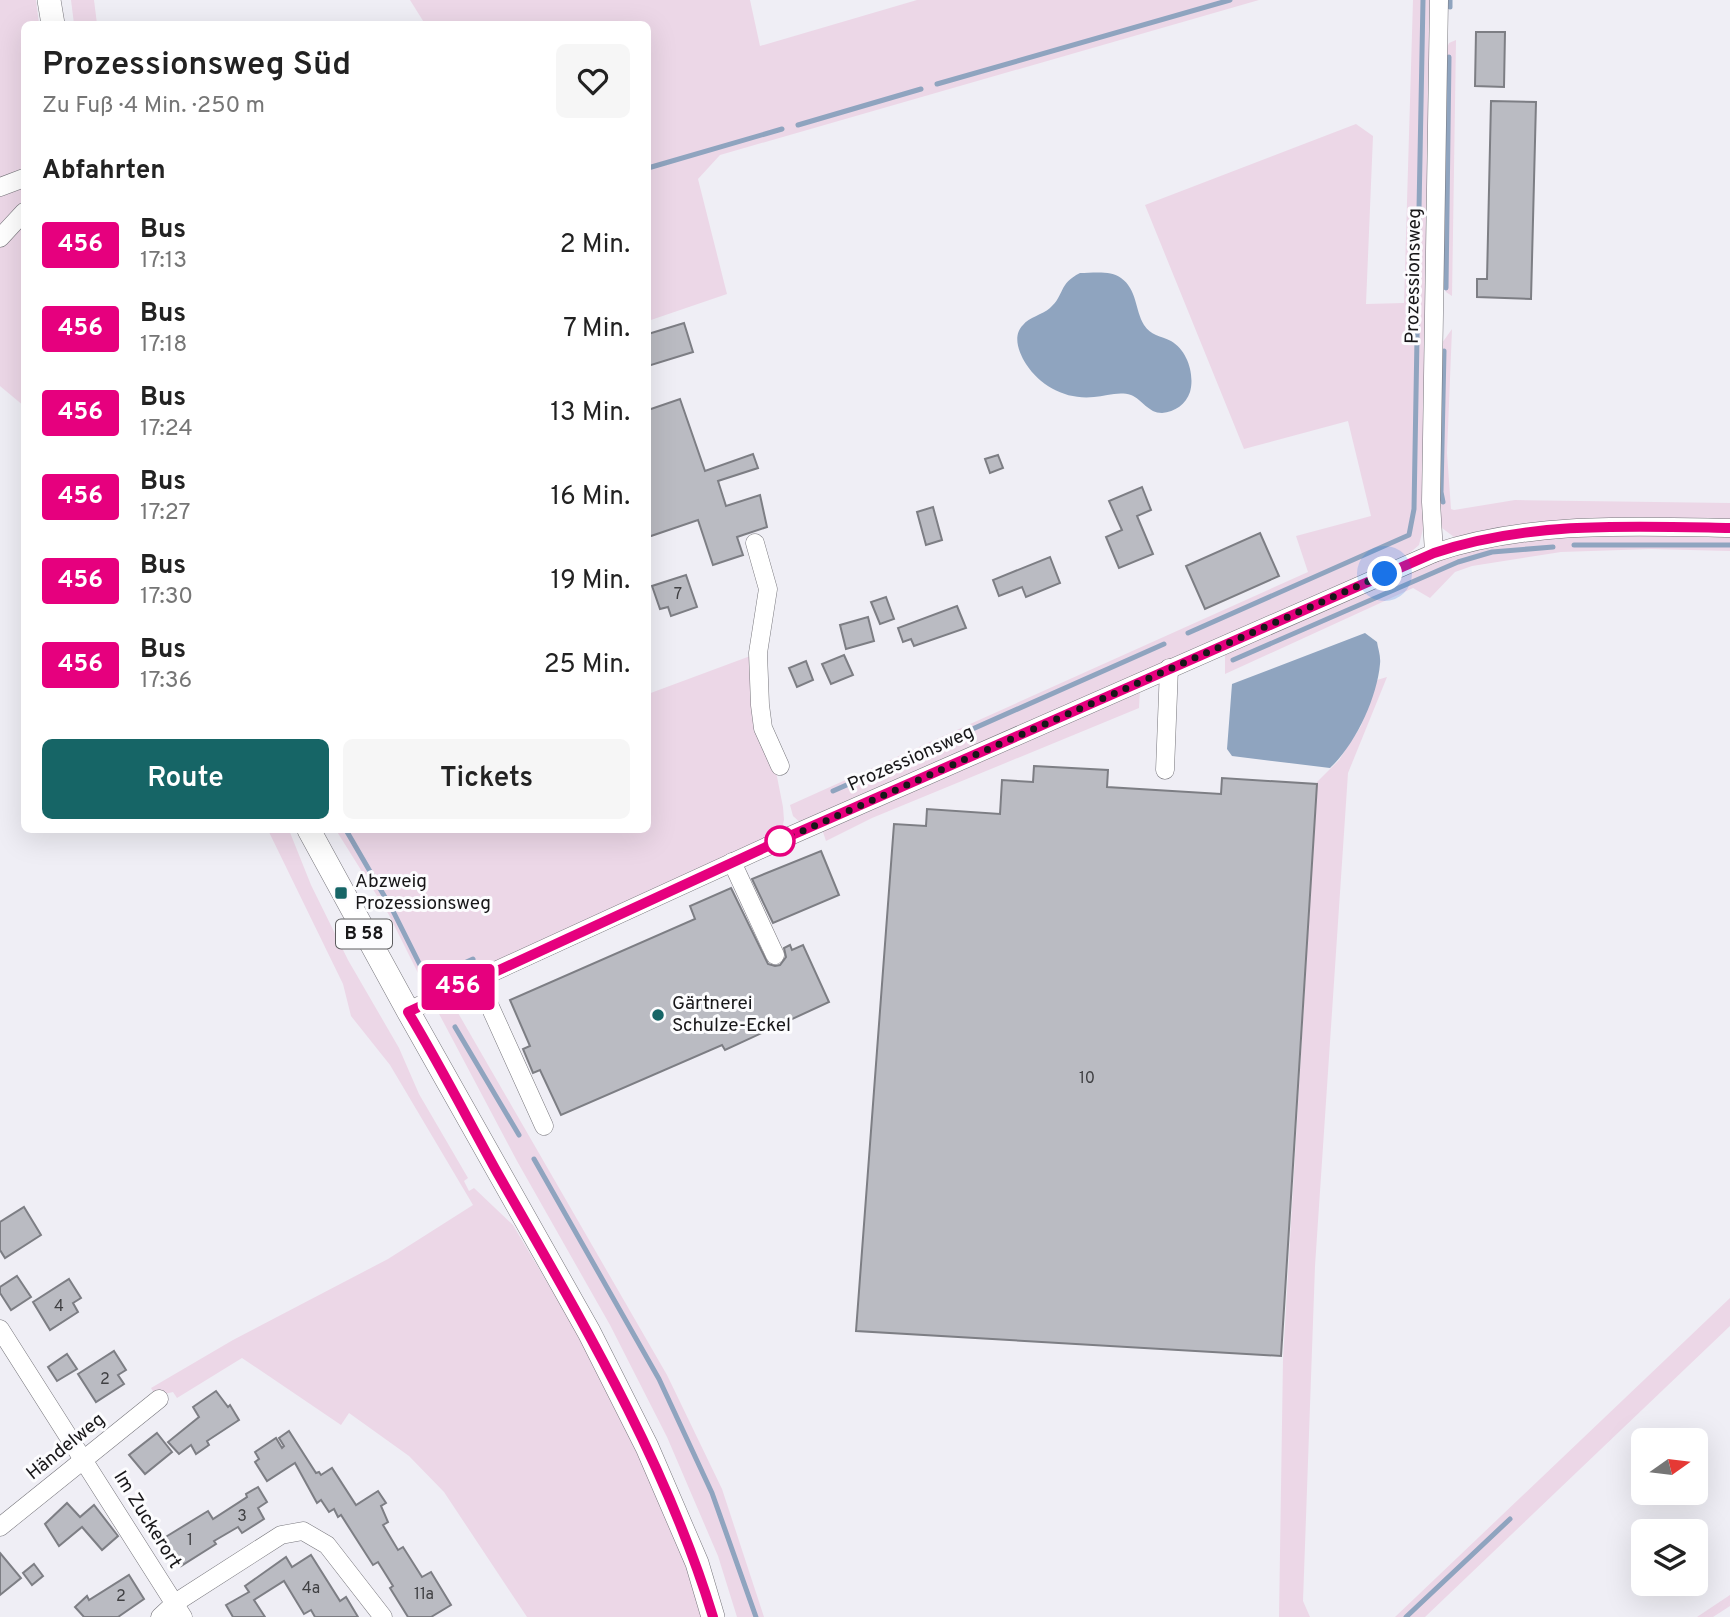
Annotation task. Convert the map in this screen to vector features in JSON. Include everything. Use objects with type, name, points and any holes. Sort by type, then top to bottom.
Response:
[{"type":"main road","points":[[49,0],[52,21]]},
{"type":"main road","name":"B 58","points":[[311,833],[408,1012],[589,1332],[647,1447],[697,1563],[713,1617]]},
{"type":"street","name":"Prozessionsweg","points":[[1434,553],[1430,502],[1440,0]]},
{"type":"street","points":[[0,187],[21,179]]},
{"type":"street","points":[[0,238],[21,215]]},
{"type":"street","name":"Prozessionsweg","points":[[408,1012],[732,862],[1434,553],[1466,542],[1559,529],[1649,526],[1730,528]]},
{"type":"street","points":[[755,543],[768,589],[758,653],[760,705],[763,727],[780,765]]},
{"type":"street","points":[[1165,770],[1169,668]]},
{"type":"street","points":[[732,862],[775,955]]},
{"type":"street","points":[[477,978],[544,1126]]},
{"type":"street","name":"Im Zuckerort","points":[[0,1329],[179,1610]]},
{"type":"street","name":"Händelweg","points":[[0,1527],[159,1399]]},
{"type":"street","points":[[160,1617],[179,1610],[281,1535],[303,1531],[327,1545],[383,1617]]},
{"type":"shaded area","points":[[0,0],[36,0],[39,21],[21,21],[21,173],[0,182]]},
{"type":"shaded area","points":[[71,0],[94,0],[97,21],[74,21]]},
{"type":"shaded area","points":[[410,0],[750,0],[760,46],[917,0],[1259,0],[720,155],[698,179],[727,294],[651,320],[651,21],[423,21]]},
{"type":"shaded area","points":[[1413,0],[1434,0],[1424,525],[1419,545],[1405,557],[802,824],[793,816],[790,805],[1308,572],[1296,536],[1371,516],[1348,421],[1244,449],[1145,205],[1356,124],[1373,136],[1366,304],[1404,303]]},
{"type":"shaded area","points":[[1456,40],[1452,296],[1446,292],[1443,285],[1446,51],[1449,43]]},
{"type":"shaded area","points":[[21,184],[21,204],[0,229],[0,192]]},
{"type":"shaded area","points":[[21,222],[21,404],[0,386],[0,245]]},
{"type":"shaded area","points":[[1452,329],[1447,453],[1451,509],[1515,500],[1730,503],[1730,522],[1559,523],[1454,537],[1442,528],[1436,501],[1442,343]]},
{"type":"shaded area","points":[[1648,532],[1730,534],[1730,551],[1651,549],[1561,552],[1472,566],[1455,572],[1430,598],[1413,588],[1225,674],[1225,655],[1456,552],[1557,536]]},
{"type":"shaded area","points":[[753,655],[783,807],[781,832],[442,985],[426,989],[389,915],[338,833],[651,833],[651,693]]},
{"type":"shaded area","points":[[1387,677],[1348,773],[1315,1266],[1303,1601],[1310,1617],[1279,1617],[1283,1359],[1317,782],[1339,760],[1361,726],[1377,680]]},
{"type":"shaded area","points":[[1140,689],[1139,708],[872,818],[826,841],[822,829]]},
{"type":"shaded area","points":[[269,833],[290,833],[311,885],[348,960],[399,1048],[419,1094],[468,1178],[464,1181],[469,1191],[474,1188],[513,1225],[579,1336],[639,1452],[687,1567],[703,1617],[527,1617],[444,1492],[409,1456],[349,1413],[341,1425],[242,1358],[177,1398],[173,1392],[156,1396],[151,1388],[233,1340],[388,1259],[473,1205],[390,1065],[351,1016],[343,984]]},
{"type":"shaded area","points":[[450,999],[667,1375],[722,1489],[764,1617],[737,1617],[718,1556],[667,1437],[610,1325],[517,1161],[437,1010]]},
{"type":"shaded area","points":[[1730,1298],[1730,1326],[1425,1617],[1395,1617]]},
{"type":"shaded area","points":[[1730,1595],[1730,1606],[1713,1617],[1697,1617]]},
{"type":"water","points":[[1080,273],[1107,273],[1121,278],[1133,294],[1146,328],[1171,341],[1181,350],[1190,370],[1191,385],[1186,400],[1179,407],[1162,413],[1153,411],[1135,397],[1126,394],[1084,397],[1065,394],[1039,379],[1026,364],[1017,339],[1020,329],[1026,322],[1050,308],[1068,281]]},
{"type":"water","points":[[1365,633],[1377,642],[1380,655],[1378,677],[1356,734],[1330,768],[1232,756],[1227,749],[1232,684]]},
{"type":"building","points":[[1476,32],[1505,32],[1504,87],[1475,86]]},
{"type":"building","points":[[1491,101],[1536,102],[1531,299],[1477,297],[1477,279],[1487,279]]},
{"type":"building","points":[[684,323],[693,352],[651,365],[651,333]]},
{"type":"building","points":[[680,399],[705,471],[753,454],[758,468],[718,481],[726,506],[760,495],[767,527],[737,537],[743,555],[713,565],[698,520],[651,536],[651,409]]},
{"type":"building","points":[[998,455],[1003,468],[990,473],[985,459]]},
{"type":"building","points":[[1142,487],[1151,510],[1137,516],[1153,554],[1119,568],[1106,537],[1122,530],[1109,501]]},
{"type":"building","points":[[933,507],[942,540],[926,545],[917,512]]},
{"type":"building","points":[[1260,533],[1279,576],[1205,609],[1186,566]]},
{"type":"building","points":[[1050,557],[1060,583],[1026,597],[1022,587],[999,596],[993,580]]},
{"type":"building","points":[[686,575],[697,607],[671,616],[668,607],[660,609],[652,586]]},
{"type":"building","points":[[886,597],[894,619],[880,624],[871,602]]},
{"type":"building","points":[[957,606],[966,628],[914,646],[911,639],[903,642],[898,628]]},
{"type":"building","points":[[868,617],[874,641],[846,649],[840,625]]},
{"type":"building","points":[[844,655],[853,675],[831,684],[822,664]]},
{"type":"building","points":[[806,661],[813,680],[797,687],[789,668]]},
{"type":"building","points":[[1034,766],[1108,770],[1107,787],[1221,794],[1222,778],[1317,784],[1281,1356],[856,1331],[894,824],[926,826],[927,809],[1000,814],[1002,780],[1033,782]]},
{"type":"building","points":[[821,851],[839,895],[773,923],[752,879]]},
{"type":"building","name":"Gärtnerei Schulze-Eckel","points":[[731,888],[768,964],[780,965],[786,957],[784,948],[790,945],[792,950],[803,945],[829,1002],[725,1050],[722,1045],[561,1115],[540,1070],[533,1073],[523,1049],[530,1046],[510,1000],[695,919],[690,906]]},
{"type":"building","points":[[24,1207],[41,1235],[5,1258],[0,1250],[0,1222]]},
{"type":"building","points":[[17,1276],[31,1297],[11,1310],[0,1293],[0,1287]]},
{"type":"building","points":[[69,1279],[81,1298],[73,1303],[78,1312],[50,1330],[33,1302]]},
{"type":"building","points":[[114,1351],[126,1370],[118,1375],[124,1384],[96,1402],[78,1374]]},
{"type":"building","points":[[67,1354],[77,1369],[57,1381],[48,1367]]},
{"type":"building","points":[[216,1391],[228,1407],[230,1405],[239,1420],[207,1441],[209,1445],[196,1454],[191,1445],[179,1454],[168,1442],[199,1417],[193,1407]]},
{"type":"building","points":[[289,1431],[316,1473],[321,1475],[332,1468],[356,1505],[378,1491],[386,1503],[381,1506],[388,1522],[383,1525],[398,1550],[403,1547],[422,1577],[431,1572],[451,1605],[431,1617],[408,1617],[378,1562],[373,1565],[341,1515],[338,1517],[334,1509],[329,1512],[321,1500],[317,1503],[295,1463],[267,1481],[255,1462],[259,1459],[255,1452],[276,1438],[282,1448],[284,1446],[279,1438]]},
{"type":"building","points":[[157,1433],[172,1452],[145,1474],[129,1455]]},
{"type":"building","points":[[258,1487],[267,1502],[258,1508],[264,1519],[242,1533],[238,1527],[181,1566],[164,1538],[208,1511],[213,1519]]},
{"type":"building","points":[[67,1503],[80,1517],[94,1505],[118,1536],[102,1550],[82,1527],[59,1546],[45,1524]]},
{"type":"building","points":[[0,1553],[21,1578],[0,1595]]},
{"type":"building","points":[[311,1555],[340,1601],[346,1597],[358,1617],[315,1617],[311,1610],[304,1614],[284,1581],[254,1600],[265,1617],[233,1617],[226,1605],[249,1592],[245,1586],[286,1557],[292,1567]]},
{"type":"building","points":[[34,1564],[43,1576],[32,1585],[23,1573]]},
{"type":"building","points":[[129,1575],[144,1599],[118,1617],[84,1617],[75,1607],[87,1596],[89,1600]]},
{"type":"waterway","points":[[937,84],[1230,0]]},
{"type":"waterway","points":[[1418,262],[1423,0]]},
{"type":"waterway","points":[[1450,0],[1450,7]]},
{"type":"waterway","points":[[1446,288],[1449,57]]},
{"type":"waterway","points":[[798,125],[921,89]]},
{"type":"waterway","points":[[651,167],[782,129]]},
{"type":"waterway","points":[[1188,633],[1409,535],[1414,509],[1418,281]]},
{"type":"waterway","points":[[1443,502],[1444,351]]},
{"type":"waterway","points":[[1574,545],[1730,545]]},
{"type":"waterway","points":[[1233,660],[1458,562],[1492,552],[1553,547]]},
{"type":"waterway","points":[[833,791],[1164,644]]},
{"type":"waterway","points":[[348,833],[393,911],[423,971],[428,976],[438,975],[473,959]]},
{"type":"waterway","points":[[455,1027],[519,1135]]},
{"type":"waterway","points":[[534,1159],[659,1379],[712,1493],[756,1617]]},
{"type":"waterway","points":[[1406,1617],[1510,1519]]},
{"type":"bus line","name":"456","points":[[713,1617],[697,1563],[647,1447],[589,1332],[408,1012],[792,835],[1434,553],[1466,542],[1559,529],[1649,526],[1730,528]]},
{"type":"place","name":"Abzweig Prozessionsweg","points":[[341,893]]},
{"type":"place","name":"Gärtnerei Schulze-Eckel","points":[[658,1015]]},
{"type":"route","points":[[780,841],[1385,574]]}]
